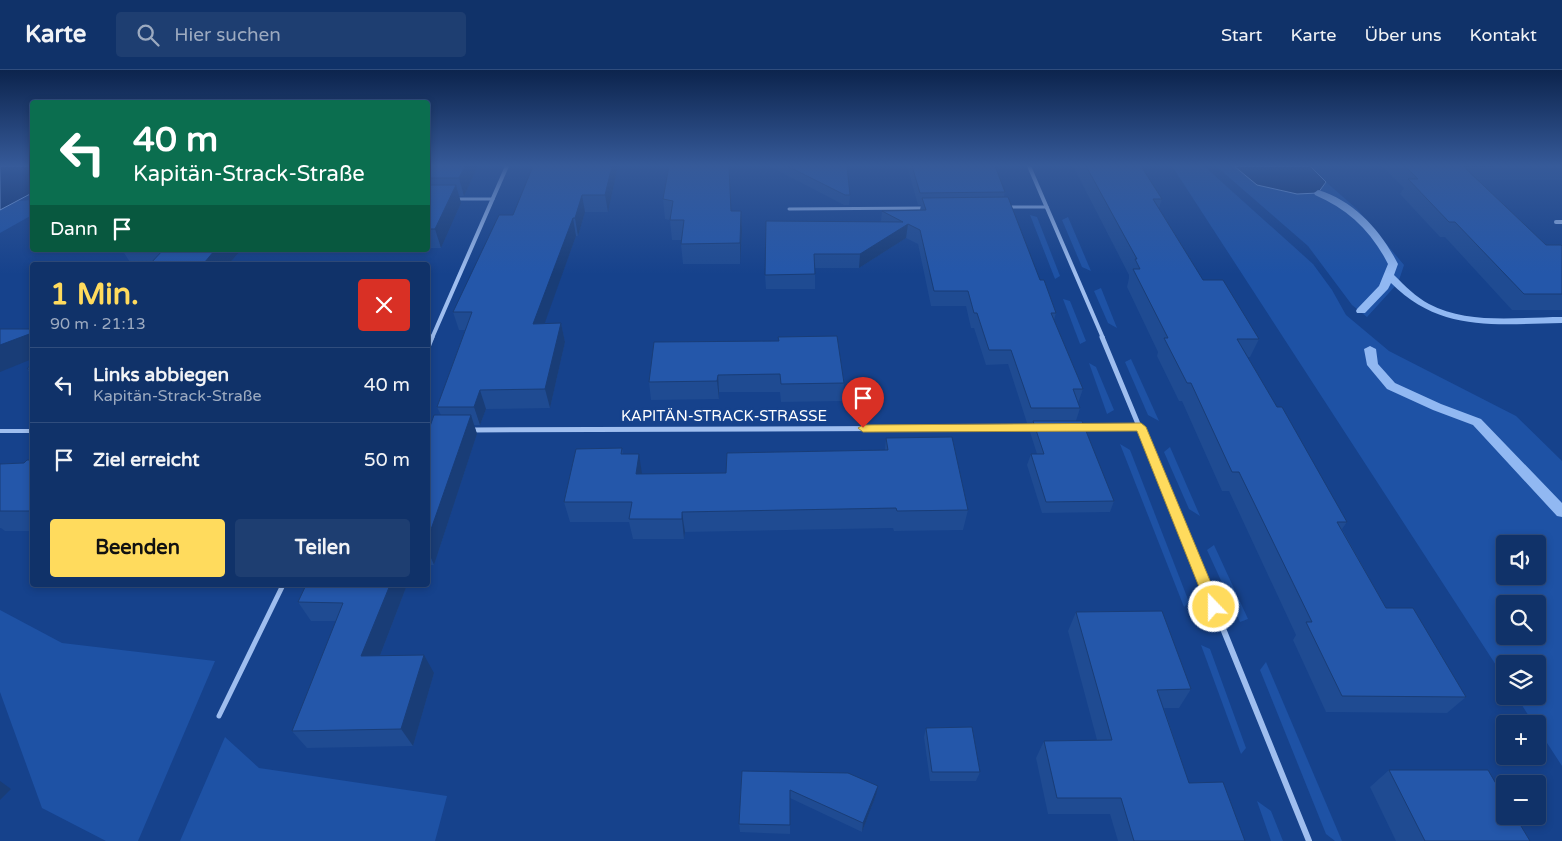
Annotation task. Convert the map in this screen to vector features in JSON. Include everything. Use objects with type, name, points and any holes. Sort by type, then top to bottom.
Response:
[{"type":"street","points":[[430,342],[492,202]]},
{"type":"street","points":[[1045,202],[1141,427],[1309,841]]},
{"type":"street","points":[[1556,222],[1562,222]]},
{"type":"street","points":[[1071,428],[1141,427]]},
{"type":"street","name":"KAPITÄN-STRACK-STRASSE","points":[[467,430],[1042,428]]},
{"type":"lane","points":[[1007,207],[1047,207]]},
{"type":"lane","points":[[789,208],[928,208]]},
{"type":"lane","points":[[0,431],[30,431]]},
{"type":"lane","points":[[219,716],[282,587]]},
{"type":"shaded area","points":[[0,202],[15,202],[0,210]]},
{"type":"shaded area","points":[[16,202],[30,202],[30,216],[0,233],[0,210]]},
{"type":"shaded area","points":[[1195,202],[1244,202],[1313,264],[1332,290],[1346,315],[1389,351],[1516,416],[1562,461],[1562,766],[1546,741],[1546,715],[1528,715],[1522,705],[1546,705],[1546,655],[1496,655],[1496,665]]},
{"type":"shaded area","points":[[1257,202],[1349,202],[1358,210],[1404,265],[1398,283],[1367,317],[1352,305],[1308,246]]},
{"type":"shaded area","points":[[1030,215],[1037,217],[1060,276],[1055,279]]},
{"type":"shaded area","points":[[1068,217],[1091,271],[1082,267],[1062,220]]},
{"type":"shaded area","points":[[1101,288],[1117,328],[1108,323],[1094,291]]},
{"type":"shaded area","points":[[1063,299],[1070,301],[1086,341],[1080,344]]},
{"type":"shaded area","points":[[1131,359],[1159,421],[1148,415],[1125,362]]},
{"type":"shaded area","points":[[1089,363],[1096,367],[1114,410],[1107,414]]},
{"type":"shaded area","points":[[1120,444],[1130,450],[1189,602],[1184,607]]},
{"type":"shaded area","points":[[1170,447],[1200,516],[1189,509],[1164,452]]},
{"type":"shaded area","points":[[1214,545],[1248,619],[1240,622],[1207,550]]},
{"type":"shaded area","points":[[0,610],[62,643],[215,661],[138,841],[106,841],[42,808],[0,692]]},
{"type":"shaded area","points":[[1201,645],[1210,649],[1246,748],[1241,754]]},
{"type":"shaded area","points":[[1266,662],[1342,841],[1335,841],[1326,834],[1260,670]]},
{"type":"shaded area","points":[[225,737],[259,768],[447,796],[435,841],[180,841]]},
{"type":"shaded area","points":[[1257,801],[1271,811],[1283,841],[1271,841]]},
{"type":"building","points":[[430,202],[448,202],[435,229],[430,229]]},
{"type":"building","points":[[518,202],[580,202],[533,324],[561,323],[545,389],[480,390],[474,407],[437,407],[472,312],[453,312],[499,215],[513,215]]},
{"type":"building","points":[[673,202],[731,202],[731,211],[741,211],[740,243],[681,244],[684,220],[670,220]]},
{"type":"building","points":[[923,202],[1010,202],[1040,280],[1044,280],[1056,313],[1051,313],[1083,389],[1073,389],[1080,408],[1031,408],[1011,350],[989,350],[977,313],[974,313],[968,291],[934,291],[920,230],[908,224],[860,254],[814,254],[815,274],[765,275],[766,221],[903,222],[882,211],[926,210]]},
{"type":"building","points":[[1106,202],[1155,202],[1203,280],[1223,280],[1259,339],[1237,339],[1277,407],[1282,407],[1347,522],[1337,522],[1386,608],[1413,608],[1466,697],[1342,696],[1306,622],[1312,622],[1239,472],[1232,472],[1191,383],[1187,383],[1164,338],[1168,338],[1133,269],[1140,269],[1135,259],[1137,259]]},
{"type":"building","points":[[1430,202],[1501,202],[1546,245],[1562,246],[1562,294],[1524,294],[1455,222],[1449,222]]},
{"type":"building","points":[[161,252],[213,252],[205,262],[152,262]]},
{"type":"building","points":[[0,329],[30,329],[30,334],[0,345]]},
{"type":"building","points":[[837,336],[844,383],[781,384],[780,374],[718,375],[717,381],[649,382],[654,342],[779,341],[778,337]]},
{"type":"building","points":[[434,415],[471,415],[430,532],[430,426]]},
{"type":"building","points":[[1033,421],[1082,421],[1114,501],[1046,502],[1031,454],[1044,454]]},
{"type":"building","points":[[952,437],[968,510],[897,511],[896,508],[682,512],[682,519],[629,519],[632,502],[564,502],[576,449],[622,448],[621,454],[639,454],[636,474],[726,473],[727,453],[888,450],[886,438]]},
{"type":"building","points":[[30,460],[30,511],[0,511],[0,464],[24,463]]},
{"type":"building","points":[[305,587],[389,587],[361,656],[424,655],[401,729],[292,731],[343,603],[298,602]]},
{"type":"building","points":[[1162,611],[1191,689],[1157,690],[1189,783],[1223,782],[1245,841],[1134,841],[1121,798],[1057,798],[1044,741],[1112,740],[1076,612]]},
{"type":"building","points":[[972,727],[980,772],[932,772],[926,728]]},
{"type":"building","points":[[1389,770],[1488,770],[1496,784],[1496,825],[1520,825],[1530,841],[1425,841]]},
{"type":"building","points":[[742,771],[848,773],[878,786],[863,823],[790,790],[790,825],[739,824]]},
{"type":"waterway","points":[[1338,202],[1363,221],[1380,241],[1393,264],[1389,275]]},
{"type":"waterway","points":[[1361,311],[1384,287],[1389,275]]},
{"type":"waterway","points":[[1389,275],[1421,304],[1448,315],[1497,321],[1562,320]]},
{"type":"waterway","points":[[1370,349],[1373,365],[1391,386],[1437,407],[1477,422],[1562,512]]},
{"type":"route","points":[[863,428],[1141,427],[1214,607]]}]
